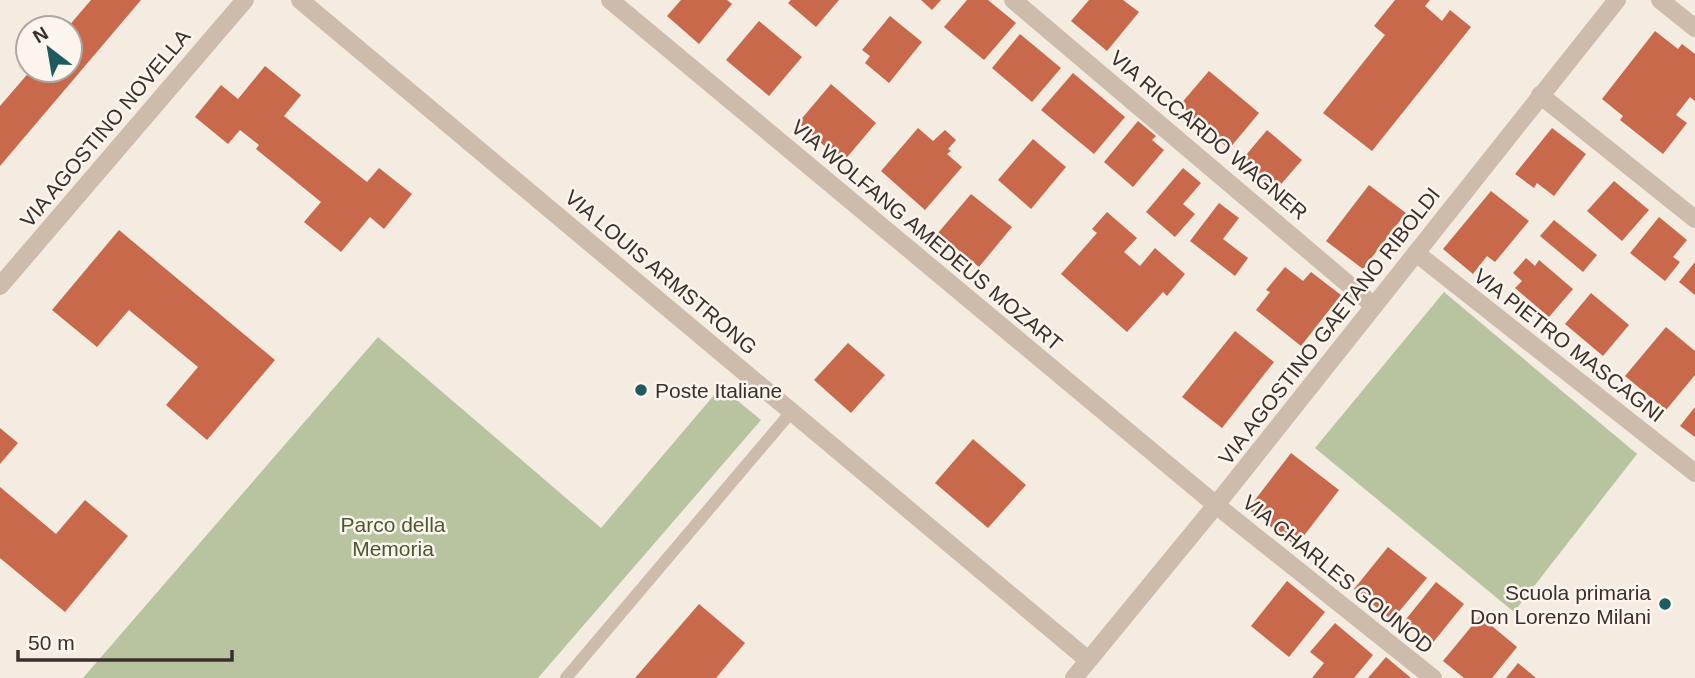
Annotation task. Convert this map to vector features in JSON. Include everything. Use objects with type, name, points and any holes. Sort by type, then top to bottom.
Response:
[{"type":"street","name":"VIA AGOSTINO NOVELLA","points":[[0,286],[245,0]]},
{"type":"street","name":"VIA LOUIS ARMSTRONG","points":[[300,0],[1088,660]]},
{"type":"street","name":"VIA WOLFANG AMEDEUS MOZART","points":[[610,0],[1216,505]]},
{"type":"street","name":"VIA RICCARDO WAGNER","points":[[1013,0],[1374,306]]},
{"type":"street","name":"VIA AGOSTINO GAETANO RIBOLDI","points":[[1074,678],[1216,505],[1617,0]]},
{"type":"street","points":[[1660,0],[1695,27]]},
{"type":"street","points":[[1540,95],[1695,219]]},
{"type":"street","name":"VIA PIETRO MASCAGNI","points":[[1416,253],[1695,473]]},
{"type":"street","name":"VIA CHARLES GOUNOD","points":[[1216,505],[1433,678]]},
{"type":"lane","points":[[566,678],[792,411]]},
{"type":"green space","points":[[1444,292],[1637,454],[1514,612],[1315,448]]},
{"type":"green space","name":"Parco della Memoria","points":[[378,337],[601,528],[721,387],[761,420],[538,678],[83,678]]},
{"type":"building","points":[[91,0],[141,0],[84,67],[84,14],[79,14]]},
{"type":"building","points":[[681,0],[727,0],[732,4],[699,44],[667,16]]},
{"type":"building","points":[[791,0],[839,0],[816,27],[788,3]]},
{"type":"building","points":[[921,0],[941,0],[932,10]]},
{"type":"building","points":[[967,0],[988,0],[1016,23],[984,60],[944,27]]},
{"type":"building","points":[[1089,0],[1123,0],[1139,12],[1107,51],[1071,21]]},
{"type":"building","points":[[1395,0],[1430,0],[1425,6],[1442,21],[1450,10],[1471,27],[1372,151],[1323,113],[1385,35],[1374,26]]},
{"type":"building","points":[[890,16],[922,42],[889,83],[865,63],[870,56],[862,50]]},
{"type":"building","points":[[759,21],[802,57],[769,96],[726,60]]},
{"type":"building","points":[[1655,31],[1678,49],[1682,44],[1695,54],[1695,101],[1690,97],[1676,115],[1687,123],[1663,154],[1620,120],[1623,116],[1602,99]]},
{"type":"building","points":[[1020,34],[1061,68],[1032,102],[992,68]]},
{"type":"building","points":[[265,66],[301,95],[284,116],[367,182],[379,168],[412,194],[384,229],[370,217],[341,252],[304,222],[321,202],[256,149],[259,145],[240,130],[228,144],[195,117],[221,85],[238,99]]},
{"type":"building","points":[[1209,71],[1259,113],[1229,149],[1179,106]]},
{"type":"building","points":[[1073,73],[1125,117],[1094,154],[1041,110]]},
{"type":"building","points":[[19,84],[70,84],[0,166],[0,106]]},
{"type":"building","points":[[831,84],[876,123],[843,162],[798,123]]},
{"type":"building","points":[[1138,121],[1156,136],[1152,140],[1164,150],[1133,187],[1104,162]]},
{"type":"building","points":[[918,128],[933,141],[945,130],[956,140],[947,154],[962,167],[925,210],[881,171]]},
{"type":"building","points":[[1552,128],[1586,154],[1554,196],[1537,183],[1534,188],[1515,174]]},
{"type":"building","points":[[1267,130],[1302,160],[1276,190],[1241,161]]},
{"type":"building","points":[[1033,139],[1066,167],[1031,209],[998,180]]},
{"type":"building","points":[[1183,168],[1201,183],[1183,204],[1195,214],[1175,237],[1146,212]]},
{"type":"building","points":[[1614,181],[1649,210],[1622,241],[1587,211]]},
{"type":"building","points":[[1369,185],[1406,213],[1363,269],[1326,241]]},
{"type":"building","points":[[1491,191],[1529,221],[1495,262],[1487,256],[1473,274],[1443,249]]},
{"type":"building","points":[[971,194],[1012,227],[979,267],[938,233]]},
{"type":"building","points":[[1219,203],[1239,218],[1223,239],[1248,258],[1235,276],[1190,241]]},
{"type":"building","points":[[1107,212],[1137,238],[1124,252],[1140,266],[1155,248],[1185,274],[1167,296],[1163,292],[1127,332],[1061,274],[1097,233],[1092,229]]},
{"type":"building","points":[[1659,217],[1687,240],[1673,257],[1680,262],[1665,281],[1630,253]]},
{"type":"building","points":[[1554,220],[1597,255],[1583,272],[1540,236]]},
{"type":"building","points":[[119,230],[275,360],[207,440],[166,405],[198,367],[129,310],[97,347],[52,310]]},
{"type":"building","points":[[1526,258],[1535,266],[1539,260],[1573,289],[1549,317],[1515,288],[1522,281],[1513,273]]},
{"type":"building","points":[[1695,262],[1695,295],[1679,282]]},
{"type":"building","points":[[1285,267],[1303,281],[1311,272],[1341,295],[1301,346],[1256,310],[1270,292],[1266,290]]},
{"type":"building","points":[[1591,293],[1629,325],[1603,356],[1565,324]]},
{"type":"building","points":[[1666,327],[1695,351],[1695,375],[1666,410],[1625,376]]},
{"type":"building","points":[[1235,331],[1274,362],[1222,428],[1182,397]]},
{"type":"building","points":[[848,343],[885,375],[851,413],[814,380]]},
{"type":"building","points":[[1695,407],[1695,437],[1680,426]]},
{"type":"building","points":[[0,428],[18,443],[0,464]]},
{"type":"building","points":[[973,439],[1026,485],[988,528],[935,483]]},
{"type":"building","points":[[1291,453],[1339,490],[1296,546],[1248,509]]},
{"type":"building","points":[[0,487],[56,534],[85,500],[128,536],[65,612],[0,558]]},
{"type":"building","points":[[1388,547],[1427,578],[1392,620],[1354,589]]},
{"type":"building","points":[[1287,581],[1325,612],[1289,657],[1251,626]]},
{"type":"building","points":[[1436,582],[1464,604],[1431,645],[1403,623]]},
{"type":"building","points":[[699,604],[745,643],[716,678],[635,678]]},
{"type":"building","points":[[1480,616],[1517,647],[1492,678],[1464,678],[1443,661]]},
{"type":"building","points":[[1335,623],[1373,655],[1354,678],[1312,678],[1324,663],[1310,652]]},
{"type":"building","points":[[1386,657],[1411,678],[1368,678]]},
{"type":"building","points":[[1518,663],[1536,678],[1506,678]]},
{"type":"place","name":"Poste Italiane","points":[[641,390]]},
{"type":"place","name":"Scuola primaria Don Lorenzo Milani","points":[[1665,604]]}]
